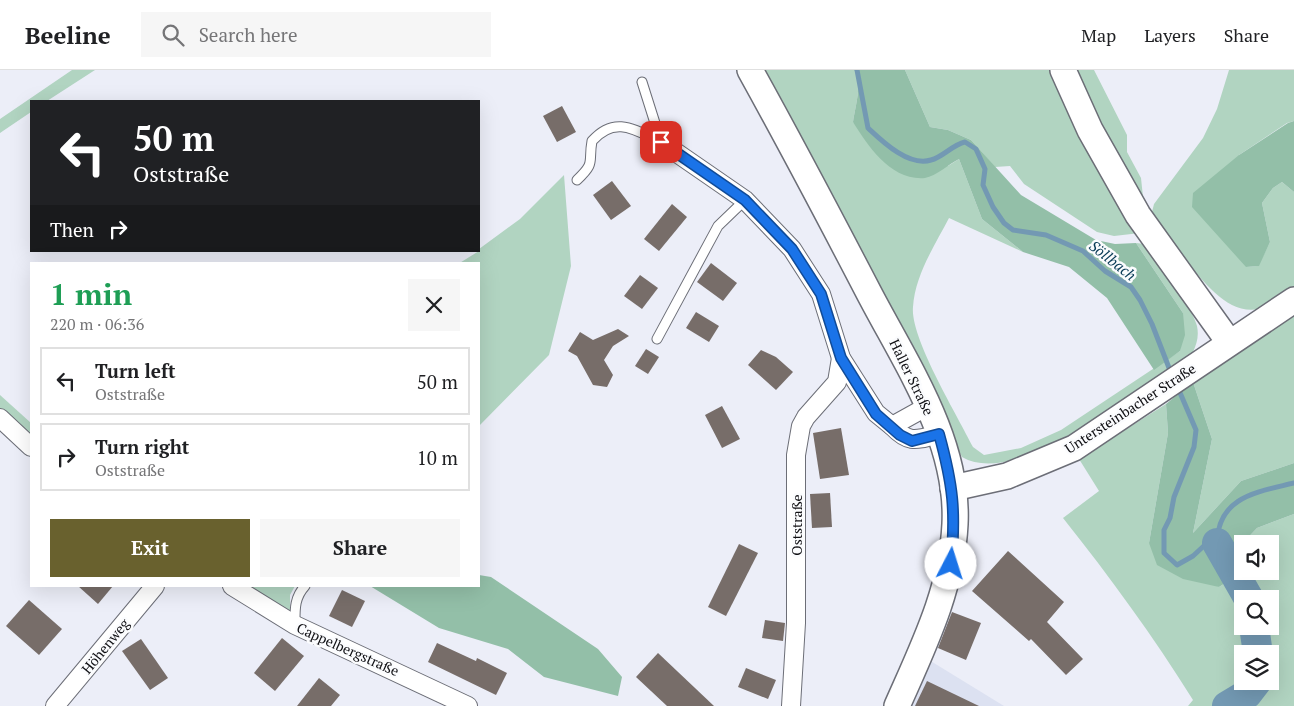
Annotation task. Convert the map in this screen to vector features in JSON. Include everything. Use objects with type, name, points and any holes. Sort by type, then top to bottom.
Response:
[{"type":"main road","name":"Haller Straße","points":[[750,70],[819,196],[928,406],[939,434],[953,488],[955,522],[951,564],[941,602],[897,706]]},
{"type":"main road","points":[[1063,70],[1090,130],[1138,215],[1229,342]]},
{"type":"main road","name":"Untersteinbacher Straße","points":[[953,488],[1007,476],[1074,448],[1294,300]]},
{"type":"street","name":"Oststraße","points":[[661,142],[745,200],[792,249],[821,294],[841,358],[876,414],[892,426],[900,435],[912,441],[939,434]]},
{"type":"street","name":"Oststraße","points":[[791,706],[796,623],[796,455],[800,426],[806,416],[837,382],[841,358]]},
{"type":"street","points":[[892,426],[928,406]]},
{"type":"street","points":[[0,418],[30,445]]},
{"type":"street","name":"Höhenweg","points":[[55,706],[154,587]]},
{"type":"street","name":"Cappelbergstraße","points":[[234,587],[295,625],[458,703]]},
{"type":"lane","points":[[642,82],[661,142]]},
{"type":"lane","points":[[577,180],[592,162],[592,141],[608,128],[620,126],[631,128],[661,142]]},
{"type":"lane","points":[[657,339],[718,226],[745,200]]},
{"type":"lane","points":[[295,625],[295,602],[298,593],[304,587]]},
{"type":"shaded area","points":[[929,660],[1004,706],[909,706]]},
{"type":"green space","points":[[72,70],[95,70],[49,100],[30,100],[30,113],[0,133],[0,119]]},
{"type":"green space","points":[[759,70],[854,70],[857,75],[858,88],[853,122],[948,166],[959,159],[982,219],[1023,252],[949,218],[926,261],[915,295],[913,307],[914,321],[927,357],[973,447],[984,455],[1021,448],[1061,430],[1180,351],[1183,313],[1136,243],[1145,244],[1189,308],[1198,333],[1193,352],[1092,421],[1048,447],[1002,462],[980,463],[962,457]]},
{"type":"green space","points":[[854,70],[905,70],[930,127],[948,130],[971,140],[1021,195],[1096,240],[1115,244],[1136,243],[1183,313],[1185,335],[1180,351],[1154,370],[1107,298],[1069,267],[1023,252],[982,219],[959,159],[925,178],[902,174],[891,168],[873,151],[853,122],[858,88],[857,75]]},
{"type":"green space","points":[[905,70],[1055,70],[1140,233],[1114,236],[1097,232],[1024,184],[1010,166],[995,167],[971,140],[948,130],[930,127]]},
{"type":"green space","points":[[1072,70],[1094,70],[1127,135],[1127,152],[1141,178],[1143,197],[1138,197]]},
{"type":"green space","points":[[1229,70],[1294,70],[1294,121],[1287,123],[1239,155],[1246,267],[1258,266],[1270,242],[1262,203],[1273,188],[1282,182],[1294,192],[1294,290],[1268,306],[1255,310],[1243,309],[1232,305],[1212,290],[1167,238],[1152,212],[1154,204],[1203,138],[1217,109]]},
{"type":"green space","points":[[1294,121],[1294,192],[1282,182],[1273,188],[1262,203],[1270,242],[1259,266],[1246,267],[1192,207],[1193,193],[1239,155]]},
{"type":"green space","points":[[564,175],[571,266],[549,355],[480,425],[480,262],[461,262],[480,252],[480,248],[520,219]]},
{"type":"green space","points":[[1294,311],[1294,463],[1241,481],[1193,533],[1212,439],[1193,382]]},
{"type":"green space","points":[[1193,382],[1212,439],[1193,533],[1241,481],[1294,463],[1294,514],[1257,528],[1250,535],[1234,535],[1234,577],[1219,587],[1183,579],[1157,565],[1149,543],[1168,433],[1166,404]]},
{"type":"green space","points":[[0,395],[30,422],[30,438],[0,412]]},
{"type":"green space","points":[[1166,404],[1168,433],[1149,543],[1219,587],[1234,577],[1234,580],[1279,580],[1279,535],[1250,535],[1257,528],[1294,514],[1294,706],[1188,706],[1193,700],[1147,630],[1063,518],[1099,491],[1079,459]]},
{"type":"green space","points":[[480,575],[491,577],[598,649],[622,677],[618,696],[544,677],[508,649],[439,628],[372,587],[480,587]]},
{"type":"green space","points":[[245,587],[294,587],[290,595],[290,616]]},
{"type":"building","points":[[562,106],[576,132],[557,142],[543,116]]},
{"type":"building","points":[[612,181],[631,206],[611,220],[593,195]]},
{"type":"building","points":[[672,204],[687,217],[659,251],[644,239]]},
{"type":"building","points":[[711,263],[737,283],[723,301],[697,282]]},
{"type":"building","points":[[640,275],[658,288],[642,309],[624,296]]},
{"type":"building","points":[[696,312],[719,326],[709,342],[686,328]]},
{"type":"building","points":[[618,329],[629,336],[613,346],[604,360],[613,375],[607,387],[593,385],[577,356],[568,351],[580,332],[593,340]]},
{"type":"building","points":[[646,349],[659,357],[648,374],[635,366]]},
{"type":"building","points":[[761,350],[776,357],[793,372],[776,390],[748,365]]},
{"type":"building","points":[[722,406],[740,439],[722,448],[705,415]]},
{"type":"building","points":[[841,428],[849,475],[820,479],[813,433]]},
{"type":"building","points":[[830,493],[832,527],[812,528],[810,494]]},
{"type":"building","points":[[739,544],[758,553],[726,616],[708,607]]},
{"type":"building","points":[[1008,551],[1064,602],[1047,622],[1083,659],[1066,675],[1031,639],[1029,641],[972,591]]},
{"type":"building","points":[[79,587],[112,587],[98,604]]},
{"type":"building","points":[[342,590],[365,601],[352,627],[329,616]]},
{"type":"building","points":[[29,600],[62,629],[39,655],[6,626]]},
{"type":"building","points":[[952,612],[981,623],[966,660],[938,648]]},
{"type":"building","points":[[765,620],[785,623],[783,641],[762,638]]},
{"type":"building","points":[[282,638],[304,656],[275,691],[254,673]]},
{"type":"building","points":[[141,639],[168,678],[150,690],[122,651]]},
{"type":"building","points":[[437,643],[476,661],[477,658],[507,673],[496,695],[428,662]]},
{"type":"building","points":[[658,653],[714,706],[667,706],[636,677]]},
{"type":"building","points":[[746,668],[776,680],[768,699],[738,687]]},
{"type":"building","points":[[319,678],[340,695],[331,706],[297,706]]},
{"type":"building","points":[[927,681],[979,706],[915,706]]},
{"type":"waterway","name":"Söllbach","points":[[857,70],[868,128],[889,146],[905,157],[923,161],[940,156],[965,142],[976,149],[985,169],[983,185],[993,207],[1004,223],[1013,230],[1046,235],[1083,251],[1105,271],[1131,287],[1152,324],[1171,373]]},
{"type":"waterway","name":"Söllbach","points":[[1178,388],[1196,430],[1194,447],[1174,497],[1170,518],[1164,530],[1164,553],[1177,565],[1193,556],[1207,543],[1217,543],[1219,527],[1224,515],[1232,506],[1254,494],[1294,483]]},
{"type":"waterway","points":[[1217,543],[1244,590]]},
{"type":"waterway","points":[[1255,635],[1257,645]]},
{"type":"waterway","points":[[1227,706],[1247,694],[1250,690]]},
{"type":"route","points":[[661,142],[745,200],[792,249],[821,294],[841,358],[876,414],[892,426],[900,435],[912,441],[939,434],[953,488],[955,522],[951,564]]}]
